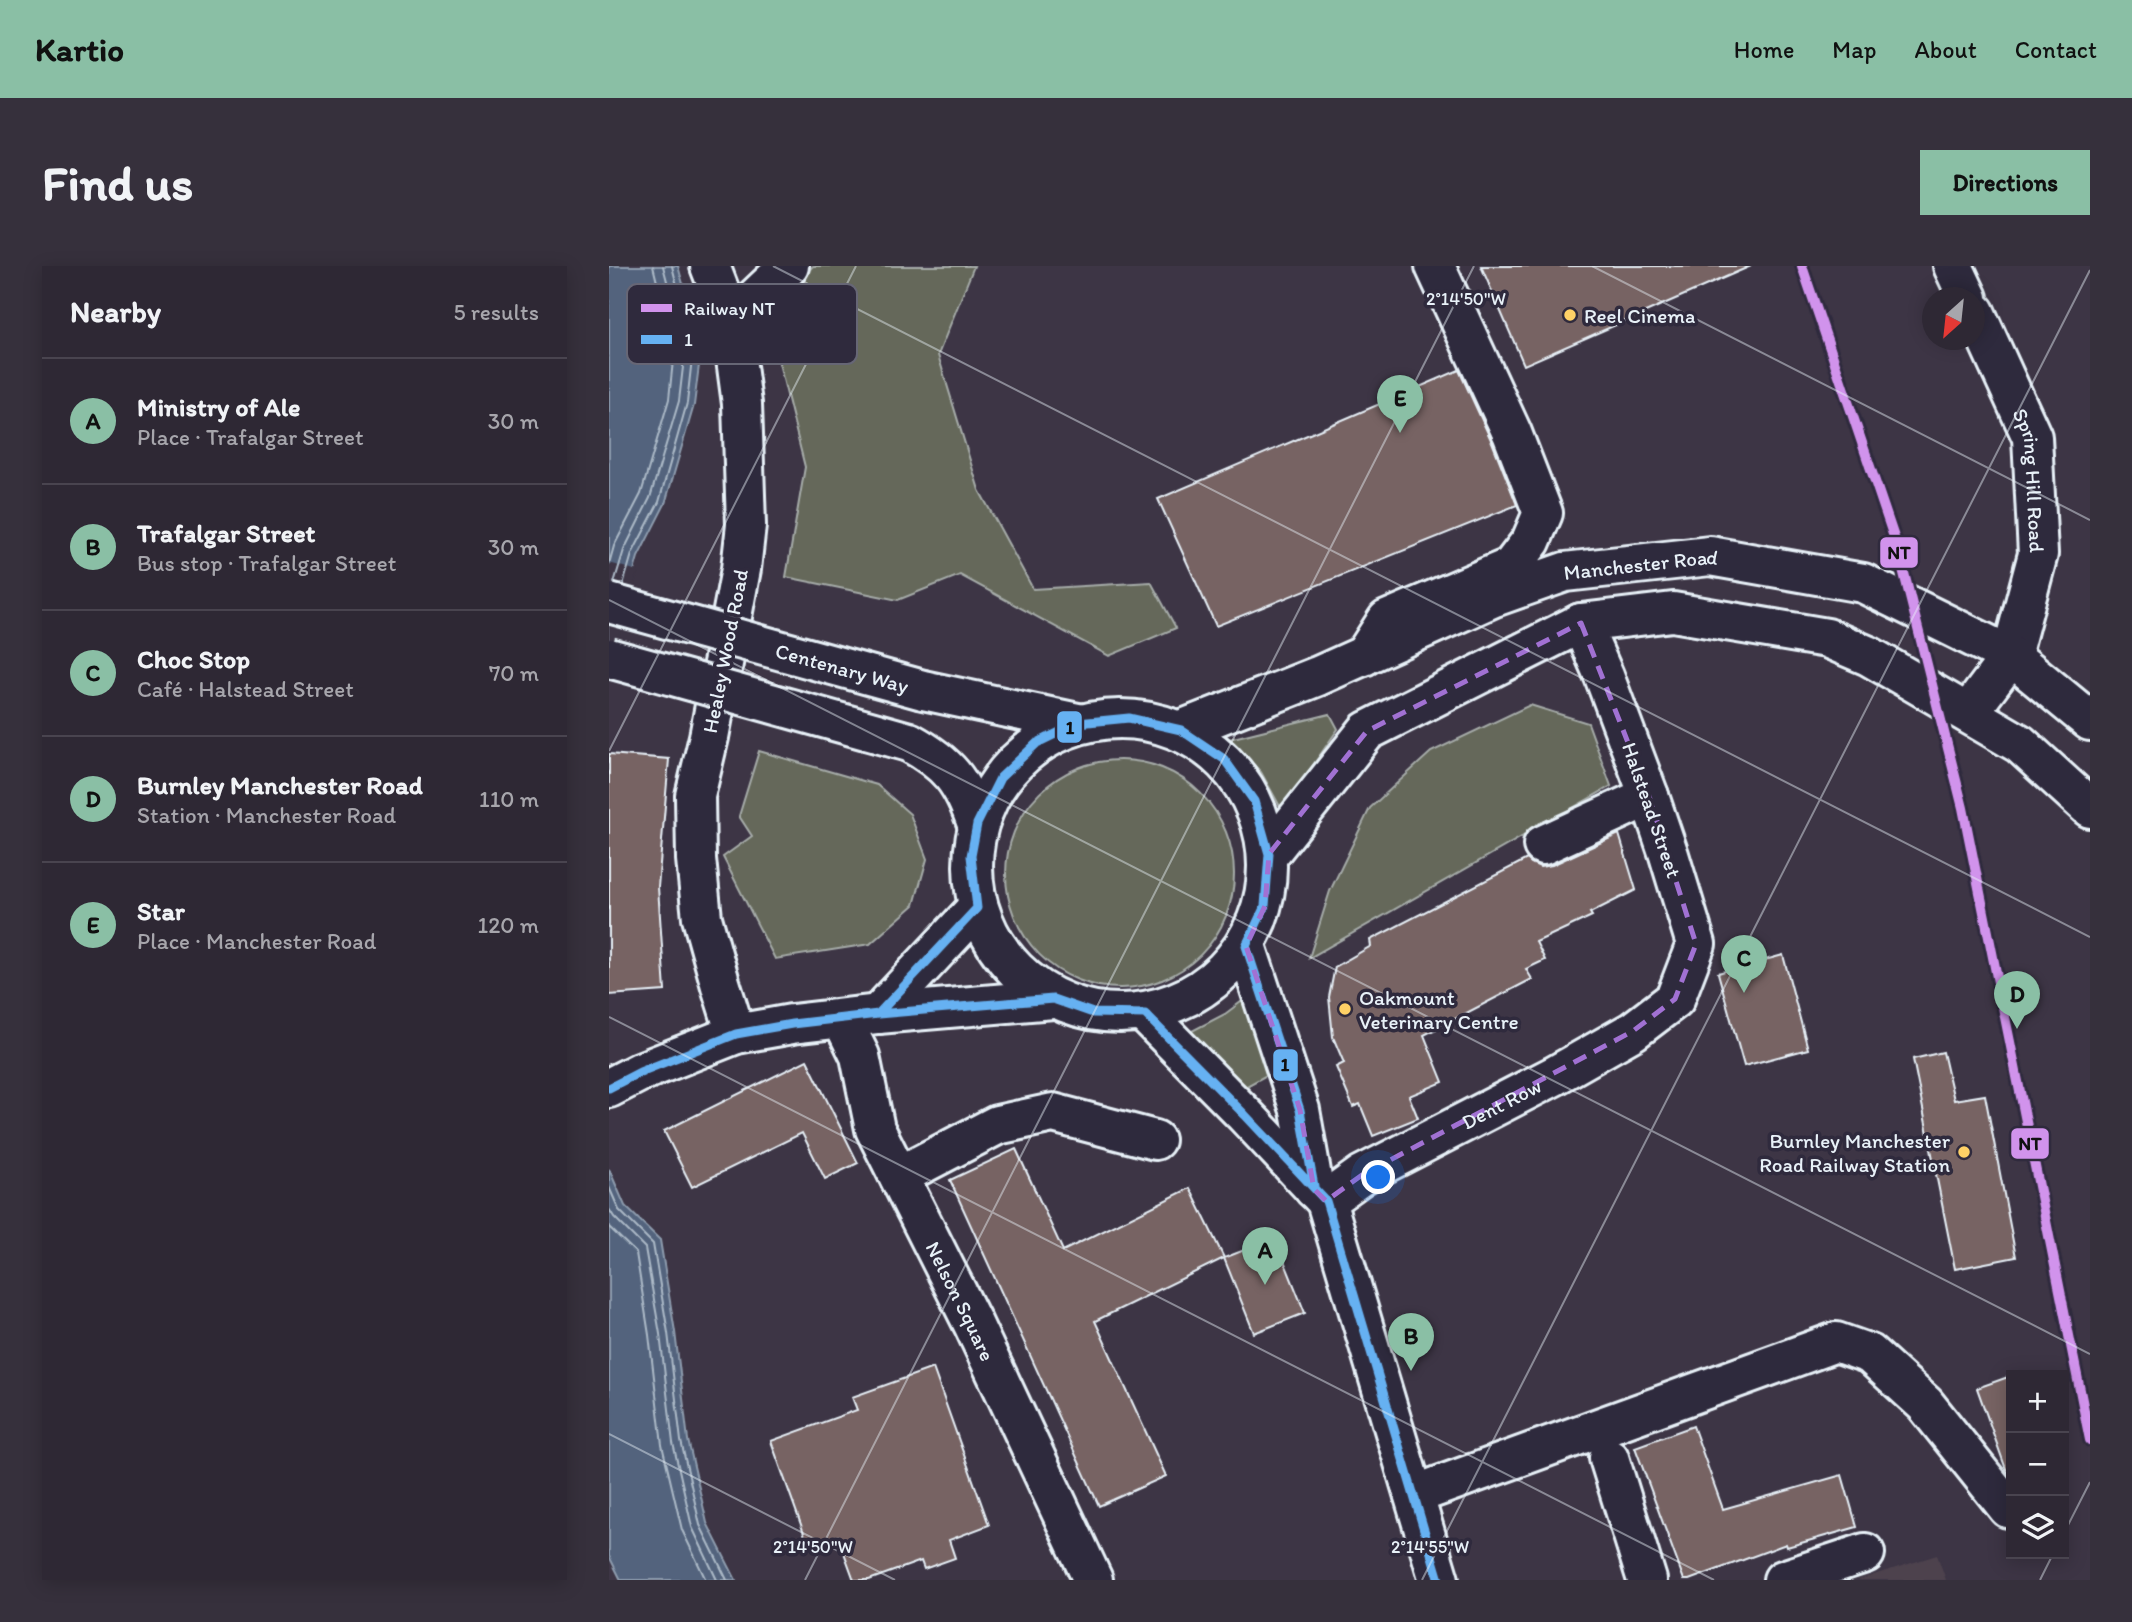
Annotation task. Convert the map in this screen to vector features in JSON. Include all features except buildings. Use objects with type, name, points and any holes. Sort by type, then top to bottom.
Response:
[{"type":"main road","name":"Healey Wood Road","points":[[710,266],[717,284]]},
{"type":"main road","points":[[770,284],[789,266]]},
{"type":"main road","points":[[1364,656],[1387,620],[1511,567],[1531,541],[1543,513],[1512,433],[1435,266]]},
{"type":"main road","points":[[1953,266],[1963,287]]},
{"type":"main road","name":"Spring Hill Road","points":[[1985,334],[2032,437],[2038,554],[2011,656]]},
{"type":"main road","name":"Healey Wood Road","points":[[736,1034],[702,918],[695,796],[741,569],[746,525],[742,404],[737,364]]},
{"type":"main road","name":"Manchester Road","points":[[1181,730],[1318,676],[1494,597],[1565,572],[1710,556],[1863,583],[2011,656],[2090,721]]},
{"type":"main road","name":"Centenary Way","points":[[609,603],[923,690],[1078,723]]},
{"type":"main road","points":[[1269,854],[1367,731],[1581,622],[1673,611],[1827,638],[1869,656],[2020,744],[2090,808]]},
{"type":"main road","name":"Halstead Street","points":[[1581,622],[1649,796],[1696,944],[1675,999]]},
{"type":"main road","points":[[1969,712],[2011,656]]},
{"type":"main road","points":[[609,658],[909,742],[929,753],[949,771],[967,794],[977,824]]},
{"type":"main road","points":[[1129,718],[1181,730],[1224,759],[1254,801],[1269,854],[1265,906],[1246,946],[1195,996],[1145,1014],[1093,1013],[1053,999],[1012,968],[977,908],[971,856],[977,824],[1000,778],[1037,743],[1078,723],[1129,718]]},
{"type":"main road","points":[[1543,845],[1649,796]]},
{"type":"main road","points":[[860,1017],[977,908]]},
{"type":"main road","points":[[1246,946],[1300,1110],[1320,1195],[1439,1580]]},
{"type":"main road","points":[[625,1080],[736,1034],[792,1024],[1053,999]]},
{"type":"main road","name":"Dent Row","points":[[1320,1195],[1554,1076],[1633,1031],[1675,999]]},
{"type":"main road","points":[[1145,1014],[1320,1195]]},
{"type":"main road","name":"Nelson Square","points":[[860,1017],[860,1056],[875,1129],[973,1324],[1093,1580]]},
{"type":"main road","points":[[899,1176],[997,1125],[1053,1113],[1155,1140]]},
{"type":"main road","points":[[1414,1495],[1836,1342],[1870,1354],[1925,1404],[2006,1505]]},
{"type":"main road","points":[[1609,1458],[1647,1580]]},
{"type":"main road","points":[[1783,1580],[1865,1553]]},
{"type":"highlighted area","points":[[1581,623],[1649,796],[1696,944],[1675,999],[1633,1031],[1362,1175],[1326,1201],[1314,1189],[1300,1110],[1246,946],[1265,906],[1269,854],[1367,731]]},
{"type":"shaded area","points":[[1937,1555],[1946,1580],[1858,1580]]},
{"type":"green space","points":[[813,266],[974,266],[938,355],[979,490],[1033,589],[1151,582],[1176,628],[1109,656],[960,575],[898,600],[786,577],[805,467],[779,364],[857,364],[857,284],[796,284]]},
{"type":"green space","points":[[1530,705],[1588,723],[1611,786],[1309,958],[1330,891],[1370,808],[1431,752]]},
{"type":"green space","points":[[1330,714],[1338,729],[1282,810],[1261,772],[1229,739]]},
{"type":"green space","points":[[759,751],[877,785],[910,814],[927,859],[914,905],[870,944],[775,959],[723,857],[752,836],[739,816]]},
{"type":"green space","points":[[1120,760],[1142,762],[1164,769],[1201,793],[1225,830],[1232,852],[1232,896],[1225,918],[1201,955],[1164,979],[1142,986],[1120,988],[1098,986],[1076,979],[1039,955],[1015,918],[1008,896],[1006,874],[1008,852],[1015,830],[1039,793],[1076,769],[1098,762]]},
{"type":"green space","points":[[1253,993],[1274,1071],[1245,1087],[1190,1032],[1225,1014]]},
{"type":"water","points":[[609,266],[678,266],[683,284],[627,284],[627,364],[699,364],[694,405],[665,504],[638,557],[609,658]]},
{"type":"water","points":[[609,1169],[625,1206],[660,1240],[688,1440],[707,1523],[736,1580],[621,1580],[609,1556]]},
{"type":"pier","points":[[609,563],[638,571],[609,662]]},
{"type":"rail line","name":"NT","points":[[1802,266],[1898,549],[1963,808],[2090,1440]]},
{"type":"transit line","name":"1","points":[[878,1014],[977,908],[971,856],[977,824],[1000,778],[1037,743],[1078,723],[1129,718],[1181,730],[1224,759],[1254,801],[1269,854],[1265,906],[1246,946]]},
{"type":"transit line","name":"1","points":[[1246,946],[1300,1110],[1314,1186]]},
{"type":"transit line","name":"1","points":[[609,1088],[640,1072],[736,1034],[792,1024],[1053,999],[1093,1013],[1145,1014]]},
{"type":"transit line","name":"1","points":[[1145,1014],[1326,1201],[1439,1580]]},
{"type":"place","name":"Reel Cinema","points":[[1570,315]]},
{"type":"place","name":"Star","points":[[1400,433]]},
{"type":"place","name":"Choc Stop","points":[[1744,993]]},
{"type":"place","name":"Oakmount Veterinary Centre","points":[[1345,1009]]},
{"type":"place","name":"Burnley Manchester Road","points":[[2017,1029]]},
{"type":"place","name":"Burnley Manchester Road Railway Station","points":[[1964,1152]]},
{"type":"place","name":"Ministry of Ale","points":[[1265,1285]]},
{"type":"place","name":"Trafalgar Street","points":[[1411,1371]]}]
